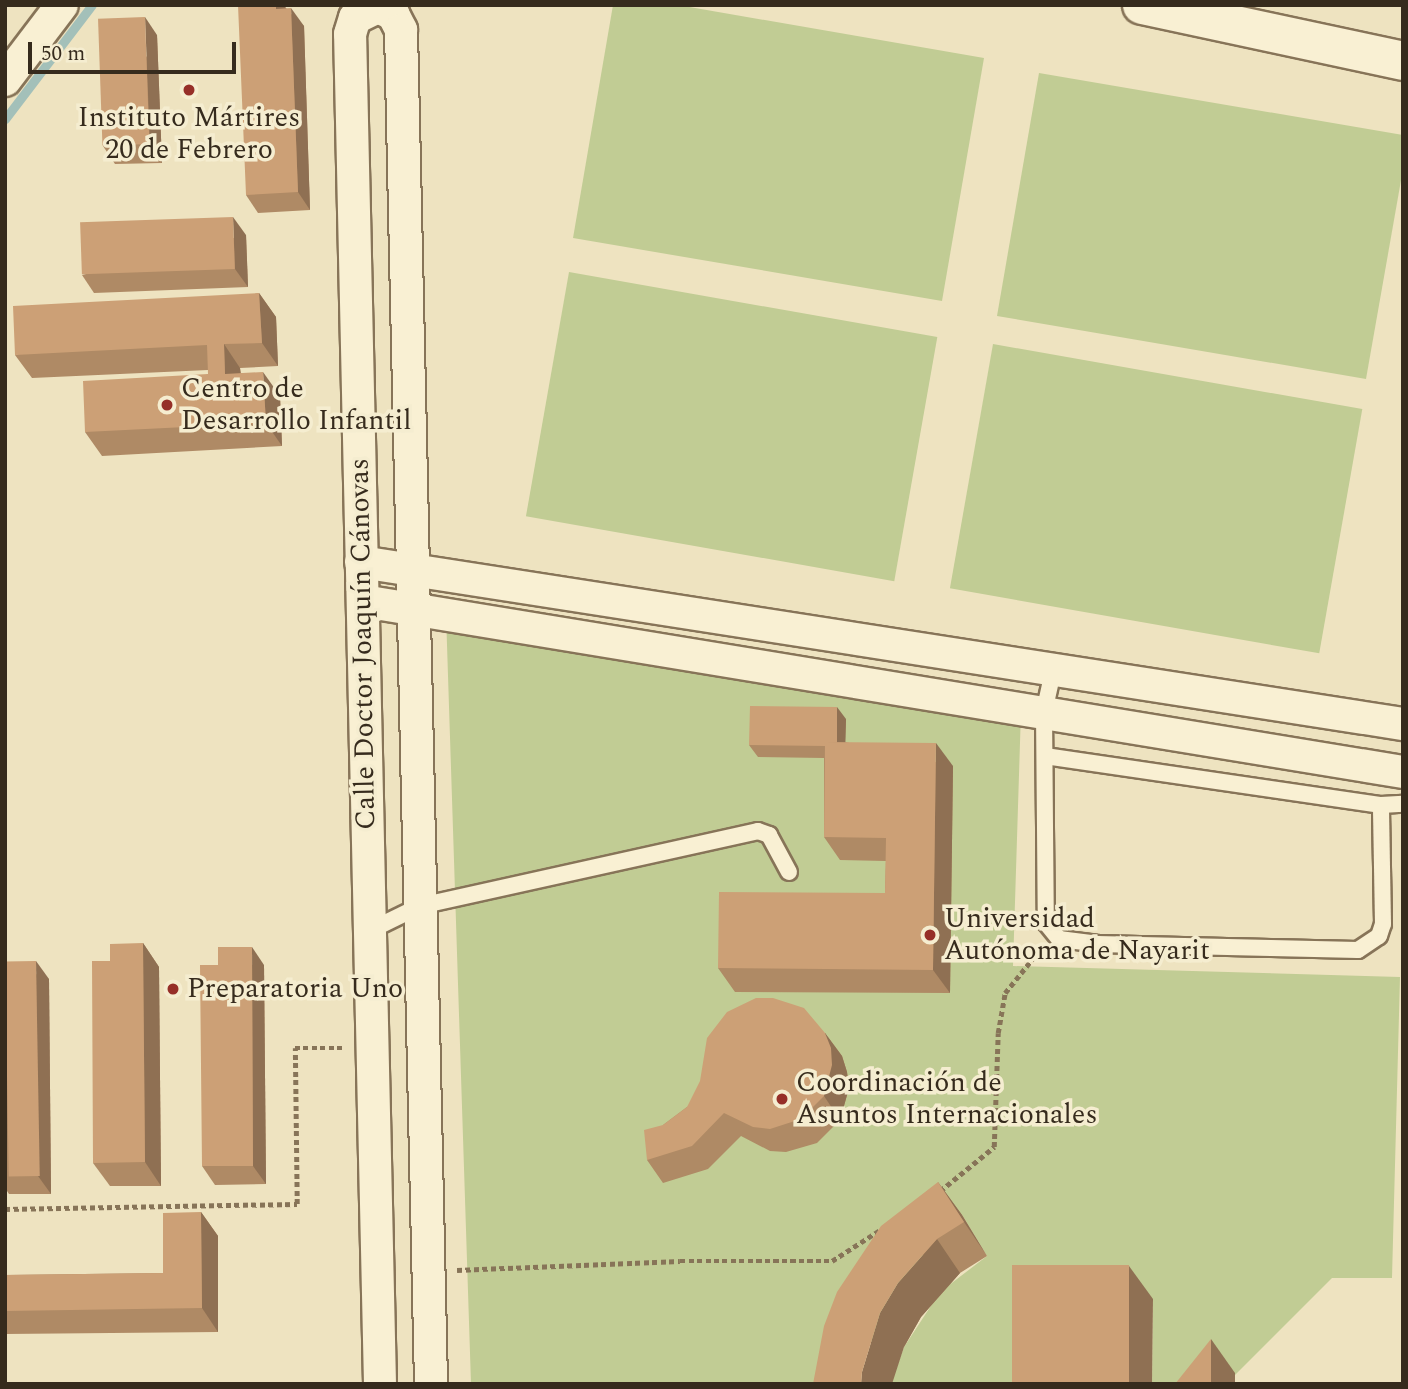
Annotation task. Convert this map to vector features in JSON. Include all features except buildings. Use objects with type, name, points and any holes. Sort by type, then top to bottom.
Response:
[{"type":"main road","points":[[1142,5],[1238,15],[1403,61]]},
{"type":"street","points":[[5,80],[62,5]]},
{"type":"street","name":"Calle Doctor Joaquín Cánovas","points":[[380,1384],[350,34],[355,18],[378,7],[393,15],[401,30],[431,1384]]},
{"type":"street","points":[[355,276],[406,275]]},
{"type":"street","points":[[361,562],[880,643],[1054,667],[1403,724]]},
{"type":"street","points":[[363,601],[867,682],[1338,764],[1403,772]]},
{"type":"street","points":[[867,682],[880,643]]},
{"type":"street","points":[[1338,764],[1344,715]]},
{"type":"street","points":[[376,1220],[427,1220]]},
{"type":"lane","points":[[1054,667],[1044,712],[1046,923],[1052,934],[1097,944],[1358,950],[1379,936],[1383,924],[1381,806]]},
{"type":"lane","points":[[1045,756],[1381,806],[1403,804]]},
{"type":"lane","points":[[369,931],[420,906],[758,831],[769,835],[789,873]]},
{"type":"path","points":[[934,1195],[994,1147],[998,1033],[1005,993],[1052,934]]},
{"type":"path","points":[[5,1209],[297,1204],[295,1048],[351,1047]]},
{"type":"path","points":[[429,1271],[680,1261],[832,1261],[889,1224]]},
{"type":"green space","points":[[613,5],[678,5],[984,58],[942,301],[573,238]]},
{"type":"green space","points":[[1039,73],[1403,135],[1403,169],[1366,379],[997,316]]},
{"type":"green space","points":[[569,272],[937,337],[894,581],[526,516]]},
{"type":"green space","points":[[993,344],[1362,409],[1319,653],[950,588]]},
{"type":"green space","points":[[446,614],[1021,711],[1013,966],[1400,977],[1392,1278],[1332,1278],[1226,1384],[1152,1384],[1153,1299],[1034,1384],[891,1384],[904,1347],[940,1292],[987,1256],[962,1215],[841,1384],[471,1384]]},
{"type":"waterway","points":[[5,119],[92,5]]},
{"type":"place","name":"Instituto Mártires 20 de Febrero","points":[[189,90]]},
{"type":"place","name":"Centro de Desarrollo Infantil","points":[[167,405]]},
{"type":"place","name":"Universidad Autónoma de Nayarit","points":[[930,935]]},
{"type":"place","name":"Preparatoria Uno","points":[[173,989]]},
{"type":"place","name":"Coordinación de Asuntos Internacionales","points":[[782,1099]]}]
